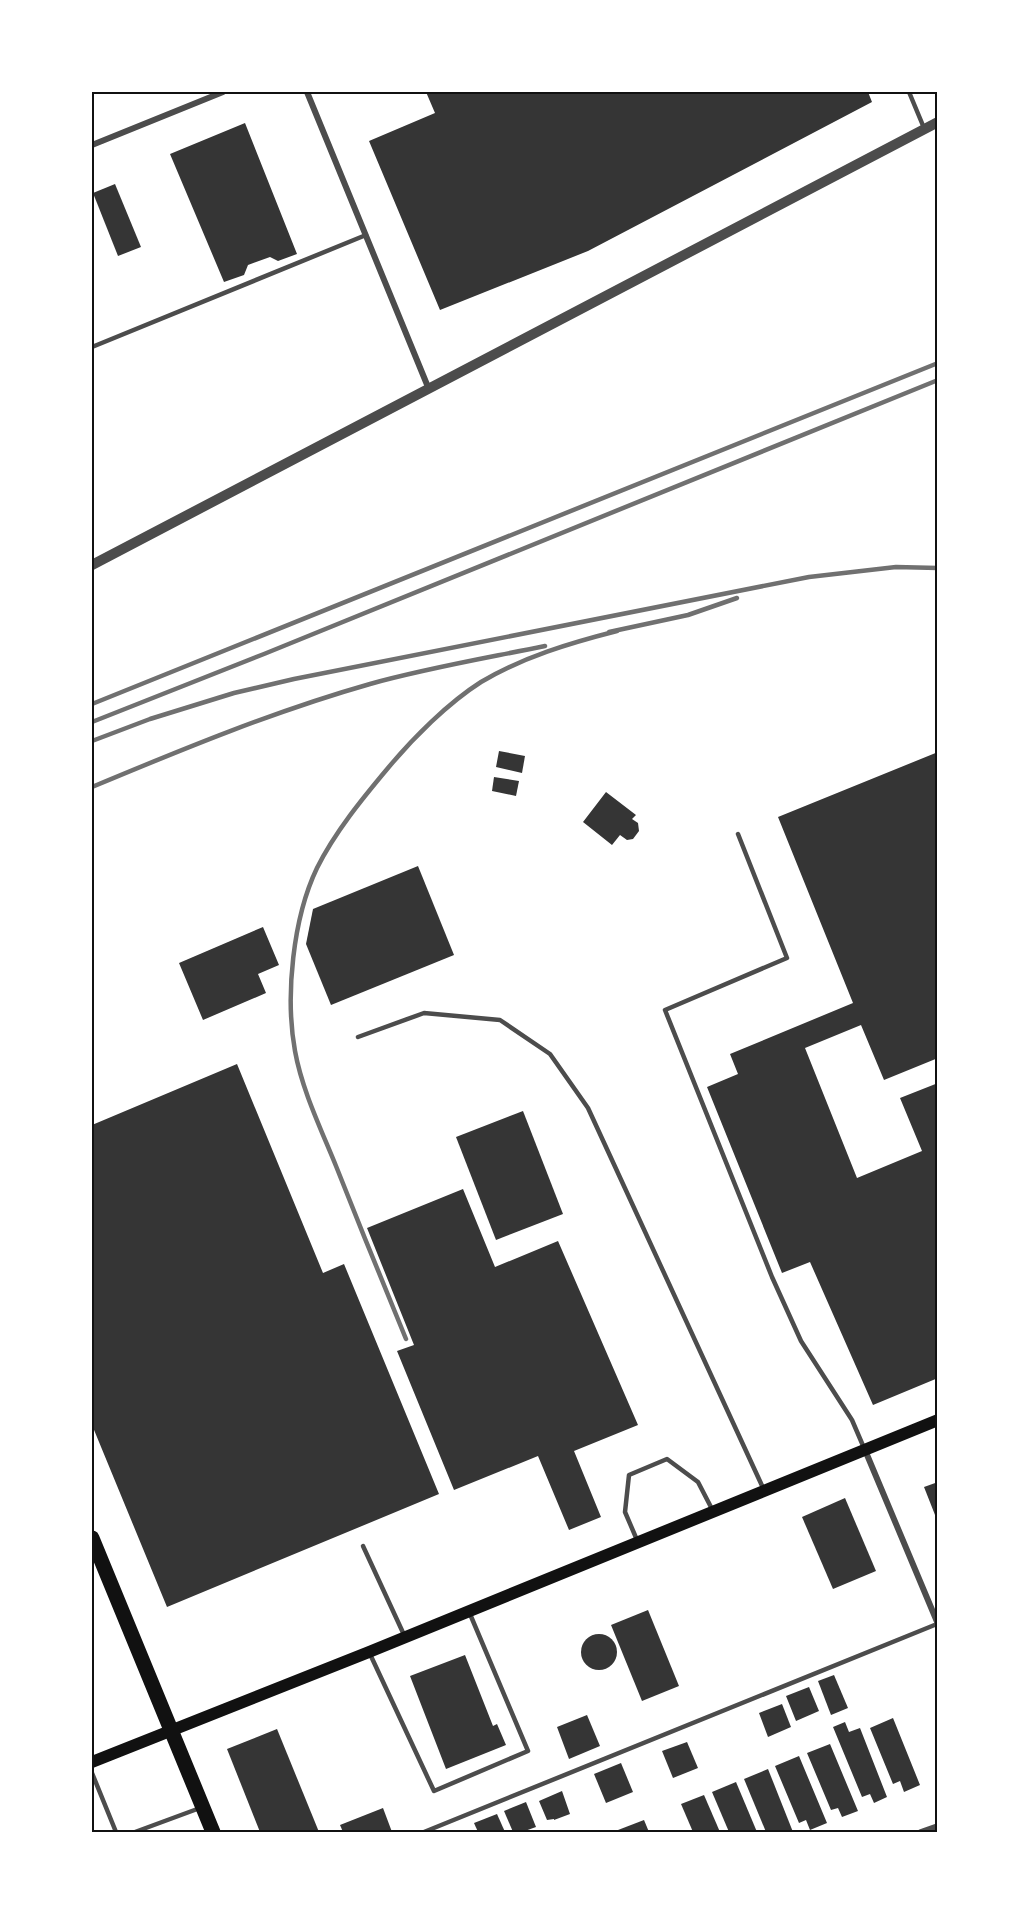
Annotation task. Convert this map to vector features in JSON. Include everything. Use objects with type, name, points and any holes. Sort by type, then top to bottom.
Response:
[{"type":"main road","points":[[92,1762],[369,1652],[938,1420]]},
{"type":"main road","points":[[92,1538],[213,1833]]},
{"type":"street","points":[[92,145],[223,92]]},
{"type":"street","points":[[307,92],[428,387]]},
{"type":"street","points":[[92,565],[428,387],[938,122]]},
{"type":"street","points":[[865,1450],[937,1624]]},
{"type":"street","points":[[921,1833],[938,1826]]},
{"type":"lane","points":[[909,92],[924,129]]},
{"type":"lane","points":[[92,347],[366,236]]},
{"type":"lane","points":[[738,834],[787,958],[665,1010],[772,1277],[801,1341],[852,1420],[865,1450]]},
{"type":"lane","points":[[358,1036],[424,1013],[500,1020],[550,1054],[588,1108],[764,1491]]},
{"type":"lane","points":[[638,1543],[625,1512],[628,1475],[667,1459],[698,1482],[713,1512]]},
{"type":"lane","points":[[363,1546],[405,1637]]},
{"type":"lane","points":[[369,1652],[434,1791],[528,1751],[469,1611]]},
{"type":"lane","points":[[424,1833],[937,1624]]},
{"type":"lane","points":[[92,1773],[116,1833]]},
{"type":"lane","points":[[135,1833],[202,1807]]},
{"type":"building","points":[[426,92],[868,92],[872,102],[588,251],[440,310],[369,141],[435,113]]},
{"type":"building","points":[[245,123],[297,254],[278,261],[270,257],[248,265],[244,275],[224,282],[170,154]]},
{"type":"building","points":[[115,184],[141,247],[118,256],[93,193]]},
{"type":"building","points":[[499,751],[525,756],[522,773],[496,767]]},
{"type":"building","points":[[938,752],[938,1058],[884,1080],[861,1025],[805,1048],[857,1178],[922,1151],[900,1098],[938,1083],[938,1378],[873,1405],[810,1262],[782,1273],[707,1087],[738,1074],[730,1054],[853,1003],[778,817]]},
{"type":"building","points":[[494,777],[519,781],[516,796],[492,791]]},
{"type":"building","points":[[606,792],[636,815],[632,819],[638,823],[639,831],[633,839],[627,840],[620,835],[612,845],[583,822]]},
{"type":"building","points":[[418,866],[454,955],[331,1005],[306,944],[313,909]]},
{"type":"building","points":[[263,927],[279,965],[258,974],[266,993],[203,1020],[179,963]]},
{"type":"building","points":[[237,1064],[323,1273],[344,1264],[439,1494],[167,1607],[92,1425],[92,1125]]},
{"type":"building","points":[[523,1111],[563,1214],[496,1240],[456,1137]]},
{"type":"building","points":[[463,1189],[495,1267],[558,1241],[638,1425],[574,1451],[601,1517],[569,1530],[538,1456],[454,1490],[397,1351],[414,1345],[367,1228]]},
{"type":"building","points":[[938,1482],[938,1520],[937,1520],[924,1487]]},
{"type":"building","points":[[845,1498],[876,1571],[833,1589],[802,1517]]},
{"type":"building","points":[[648,1610],[679,1686],[642,1701],[611,1625]]},
{"type":"building","points":[[599,1634],[612,1639],[617,1652],[612,1665],[599,1670],[586,1665],[581,1652],[586,1639]]},
{"type":"building","points":[[465,1655],[493,1726],[497,1724],[506,1745],[446,1769],[410,1676]]},
{"type":"building","points":[[834,1675],[848,1708],[831,1715],[818,1681]]},
{"type":"building","points":[[809,1687],[819,1711],[796,1721],[786,1696]]},
{"type":"building","points":[[782,1704],[791,1727],[768,1737],[759,1713]]},
{"type":"building","points":[[587,1715],[600,1746],[569,1759],[557,1727]]},
{"type":"building","points":[[893,1718],[920,1785],[904,1792],[900,1781],[893,1784],[870,1728]]},
{"type":"building","points":[[845,1722],[849,1732],[860,1728],[887,1797],[874,1803],[870,1794],[862,1797],[833,1727]]},
{"type":"building","points":[[277,1729],[319,1832],[260,1832],[227,1749]]},
{"type":"building","points":[[687,1742],[698,1768],[673,1778],[662,1751]]},
{"type":"building","points":[[830,1744],[858,1811],[842,1817],[838,1808],[831,1810],[807,1753]]},
{"type":"building","points":[[799,1756],[827,1823],[810,1830],[806,1820],[799,1823],[775,1766]]},
{"type":"building","points":[[621,1763],[633,1792],[606,1803],[594,1774]]},
{"type":"building","points":[[768,1769],[793,1832],[766,1832],[744,1779]]},
{"type":"building","points":[[736,1782],[757,1832],[729,1832],[712,1792]]},
{"type":"building","points":[[562,1791],[570,1814],[547,1820],[539,1801]]},
{"type":"building","points":[[704,1795],[720,1832],[693,1832],[681,1804]]},
{"type":"building","points":[[526,1802],[536,1827],[522,1832],[513,1832],[504,1811]]},
{"type":"building","points":[[383,1808],[392,1832],[343,1832],[340,1825]]},
{"type":"building","points":[[497,1814],[505,1832],[478,1832],[474,1823]]},
{"type":"building","points":[[644,1820],[649,1832],[619,1832],[618,1830]]},
{"type":"railway","points":[[92,704],[938,363]]},
{"type":"railway","points":[[92,722],[938,380]]},
{"type":"railway","points":[[92,741],[150,719],[234,693],[294,679],[809,577],[896,567],[938,568]]},
{"type":"railway","points":[[609,632],[688,615],[737,598]]},
{"type":"railway","points":[[406,1339],[312,1109],[298,1066],[292,1029],[291,982],[302,910],[317,868],[341,829],[398,757],[444,711],[469,690],[513,665],[564,646],[617,631]]},
{"type":"railway","points":[[92,787],[230,731],[299,706],[413,673],[545,646]]}]
